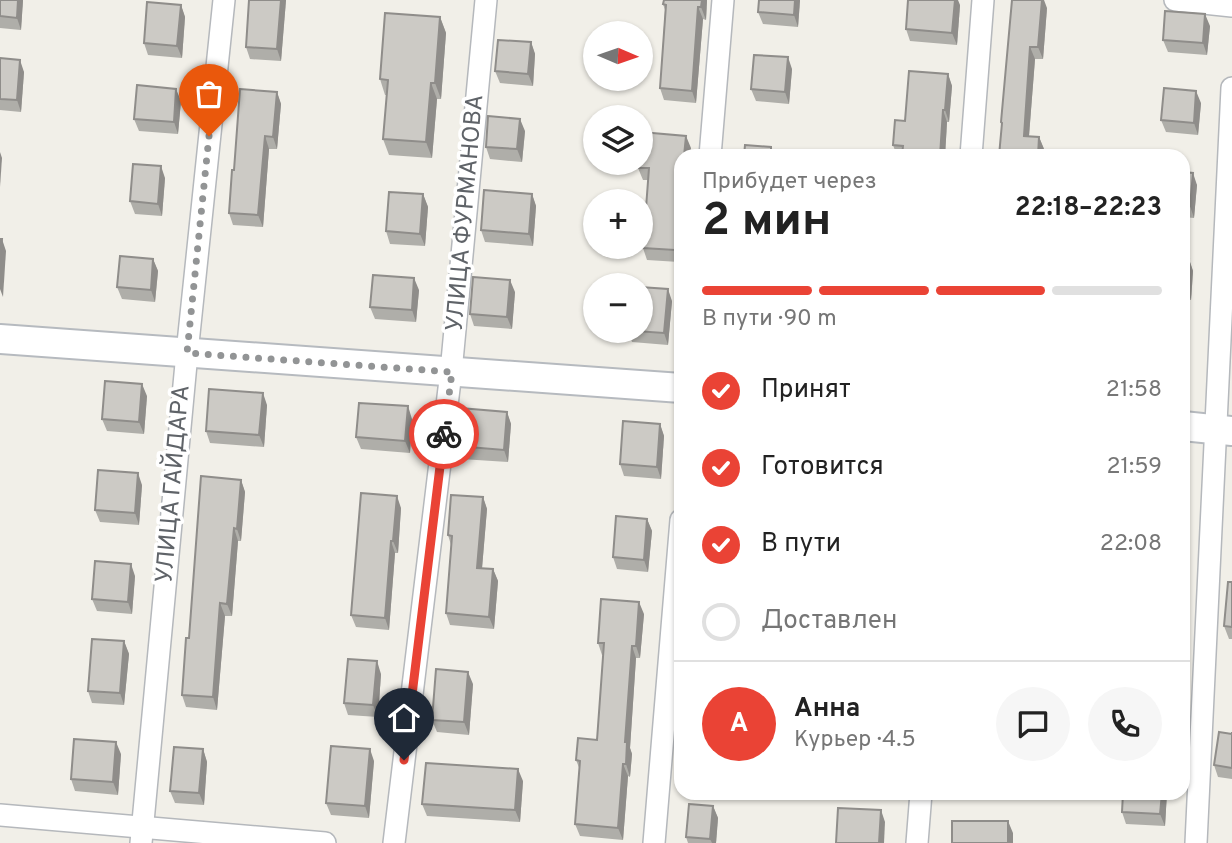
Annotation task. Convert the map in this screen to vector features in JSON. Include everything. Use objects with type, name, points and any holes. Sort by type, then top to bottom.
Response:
[{"type":"street","name":"УЛИЦА ГАЙДАРА","points":[[141,835],[224,0]]},
{"type":"street","name":"УЛИЦА ФУРМАНОВА","points":[[394,843],[452,372],[486,0]]},
{"type":"street","points":[[711,149],[723,0]]},
{"type":"street","points":[[972,149],[984,0]]},
{"type":"street","points":[[1175,0],[1232,6]]},
{"type":"street","points":[[1196,843],[1224,430],[1232,89]]},
{"type":"street","points":[[0,339],[674,388]]},
{"type":"street","points":[[1190,427],[1224,430]]},
{"type":"street","points":[[654,843],[674,604]]},
{"type":"street","points":[[917,843],[920,800]]},
{"type":"street","points":[[0,816],[141,835],[325,843]]},
{"type":"building","points":[[0,0],[18,0],[17,18],[0,16]]},
{"type":"building","points":[[249,0],[281,0],[277,49],[246,47]]},
{"type":"building","points":[[664,0],[702,0],[701,7],[698,7],[692,91],[660,88],[666,5],[663,4]]},
{"type":"building","points":[[759,0],[795,0],[794,15],[758,12]]},
{"type":"building","points":[[908,0],[955,0],[952,33],[906,29]]},
{"type":"building","points":[[1012,0],[1042,0],[1038,47],[1030,47],[1024,136],[1039,137],[1038,149],[1000,149]]},
{"type":"building","points":[[147,2],[181,5],[177,46],[144,43]]},
{"type":"building","points":[[1165,11],[1205,14],[1203,43],[1163,40]]},
{"type":"building","points":[[385,13],[440,17],[435,83],[431,83],[426,142],[383,139],[388,80],[380,79]]},
{"type":"building","points":[[498,40],[531,42],[528,74],[495,71]]},
{"type":"building","points":[[754,55],[788,57],[785,92],[751,89]]},
{"type":"building","points":[[0,58],[20,60],[17,100],[0,99]]},
{"type":"building","points":[[909,71],[948,74],[940,149],[903,149],[903,146],[893,145],[895,120],[905,121]]},
{"type":"building","points":[[137,85],[176,89],[174,122],[134,119]]},
{"type":"building","points":[[1164,88],[1196,91],[1194,123],[1161,120]]},
{"type":"building","points":[[240,89],[277,92],[273,137],[265,136],[258,215],[229,213]]},
{"type":"building","points":[[488,116],[520,119],[517,149],[486,147]]},
{"type":"building","points":[[653,133],[686,136],[685,149],[674,149],[674,250],[653,249],[653,189],[647,189],[648,175],[653,175]]},
{"type":"building","points":[[745,145],[771,147],[771,149],[745,149]]},
{"type":"building","points":[[133,164],[161,166],[158,204],[130,201]]},
{"type":"building","points":[[1190,173],[1193,173],[1190,206]]},
{"type":"building","points":[[484,190],[532,194],[529,234],[481,230]]},
{"type":"building","points":[[389,192],[423,194],[420,234],[386,231]]},
{"type":"building","points":[[120,256],[153,259],[151,290],[117,287]]},
{"type":"building","points":[[373,275],[414,278],[412,310],[370,307]]},
{"type":"building","points":[[473,277],[510,280],[507,317],[470,314]]},
{"type":"building","points":[[653,288],[668,289],[664,333],[653,332]]},
{"type":"building","points":[[105,381],[142,384],[139,422],[102,419]]},
{"type":"building","points":[[209,389],[263,393],[259,435],[206,431]]},
{"type":"building","points":[[359,403],[408,406],[405,441],[356,437]]},
{"type":"building","points":[[460,408],[507,412],[504,450],[457,446]]},
{"type":"building","points":[[623,421],[660,424],[657,467],[620,464]]},
{"type":"building","points":[[98,470],[138,473],[135,513],[95,510]]},
{"type":"building","points":[[201,476],[241,480],[227,604],[220,603],[213,697],[182,695]]},
{"type":"building","points":[[361,493],[397,496],[385,618],[351,615]]},
{"type":"building","points":[[451,495],[483,497],[477,568],[493,569],[489,617],[446,613],[452,536],[448,535]]},
{"type":"building","points":[[616,516],[647,519],[644,560],[613,557]]},
{"type":"building","points":[[95,561],[131,564],[128,602],[92,599]]},
{"type":"building","points":[[1228,582],[1232,582],[1232,627],[1224,626]]},
{"type":"building","points":[[601,599],[639,602],[636,646],[632,646],[625,742],[626,764],[623,764],[618,828],[575,824],[580,761],[576,760],[578,738],[597,740],[604,643],[598,643]]},
{"type":"building","points":[[92,639],[124,641],[120,693],[88,691]]},
{"type":"building","points":[[348,659],[377,661],[373,705],[344,703]]},
{"type":"building","points":[[436,669],[468,672],[464,722],[432,720]]},
{"type":"building","points":[[1219,732],[1232,734],[1232,768],[1214,765]]},
{"type":"building","points":[[74,739],[116,742],[113,782],[71,779]]},
{"type":"building","points":[[331,746],[370,749],[365,806],[326,803]]},
{"type":"building","points":[[174,747],[203,749],[199,793],[170,791]]},
{"type":"building","points":[[426,763],[518,769],[515,810],[422,804]]},
{"type":"building","points":[[1123,800],[1161,800],[1160,814],[1122,812]]},
{"type":"building","points":[[689,804],[713,806],[710,839],[686,837]]},
{"type":"building","points":[[838,808],[881,810],[879,843],[836,843]]},
{"type":"building","points":[[952,821],[1008,821],[1008,843],[952,843]]},
{"type":"way so far","points":[[209,136],[187,353],[452,372],[444,434]]},
{"type":"route","points":[[404,760],[444,434]]}]
